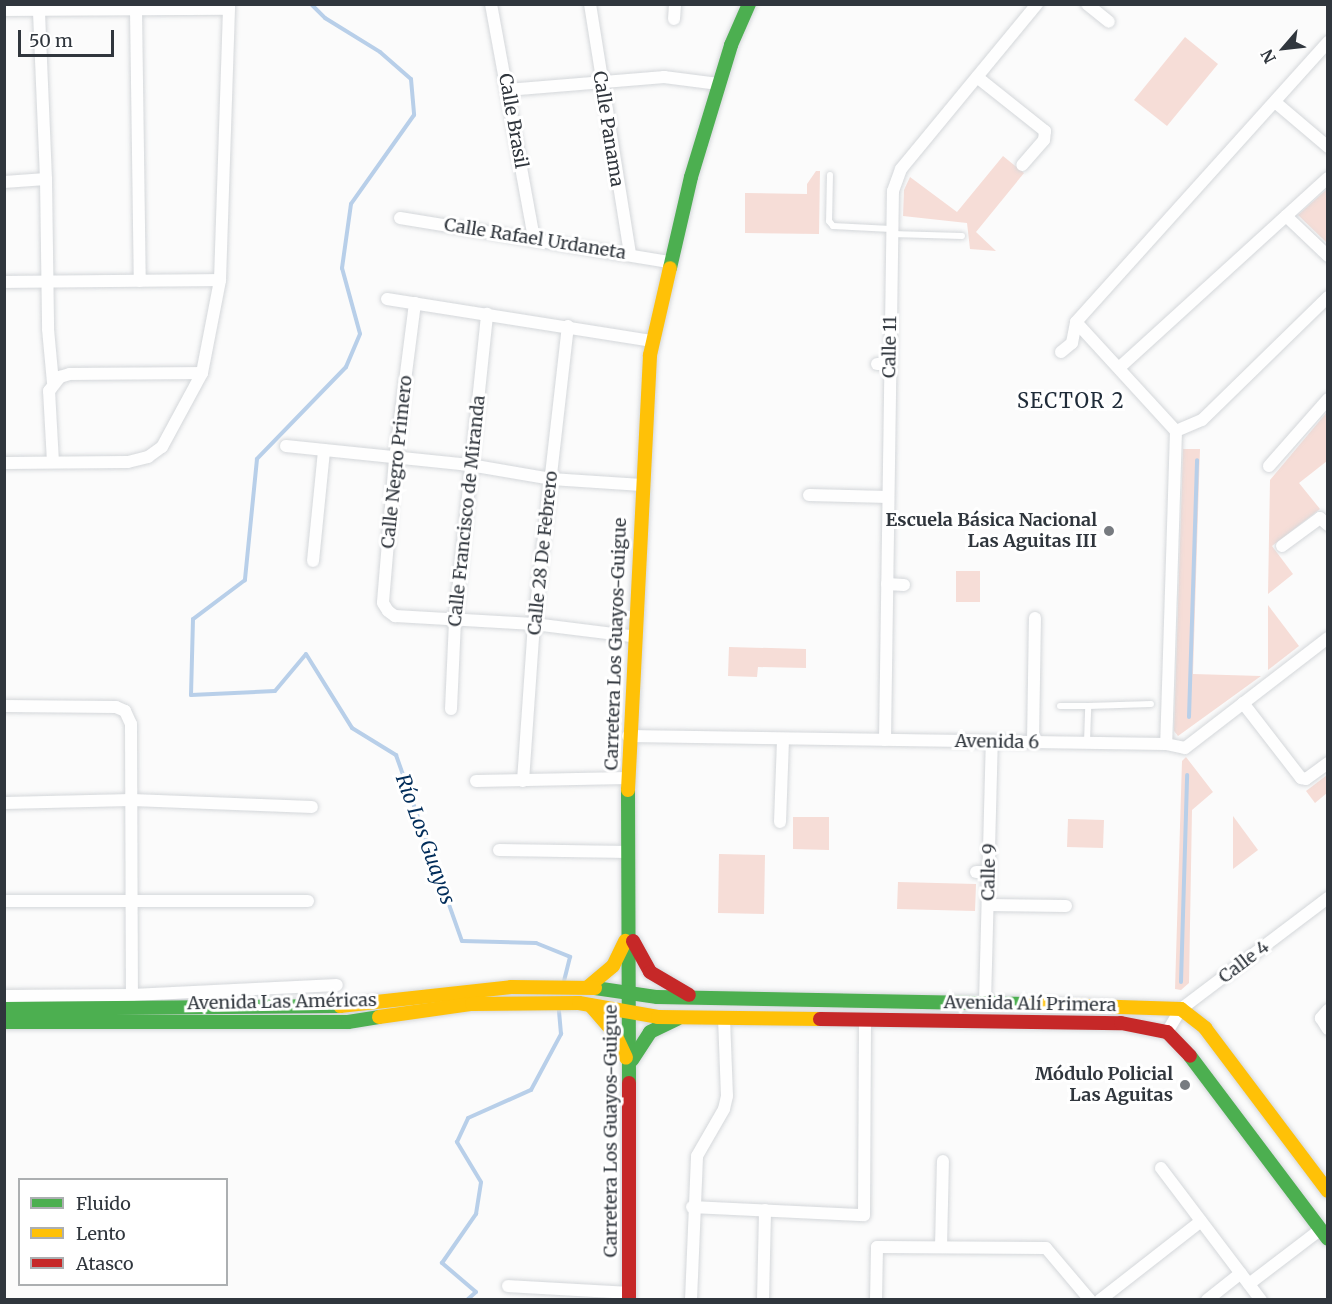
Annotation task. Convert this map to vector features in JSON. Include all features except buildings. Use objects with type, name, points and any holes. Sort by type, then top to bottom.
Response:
[{"type":"main road","name":"Carretera Los Guayos-Guigue","points":[[629,1296],[628,736],[631,636],[653,341],[670,262],[719,84],[749,4]]},
{"type":"main road","points":[[584,986],[613,966],[628,928]]},
{"type":"main road","points":[[628,928],[650,972],[676,990],[699,998]]},
{"type":"main road","name":"Avenida Las Américas","points":[[4,1009],[330,1007],[510,987],[584,986],[629,991]]},
{"type":"main road","name":"Avenida Alí Primera","points":[[629,991],[657,998],[1149,1004],[1181,1009]]},
{"type":"main road","name":"Avenida Las Américas","points":[[4,1022],[348,1022],[472,1004],[585,1004],[629,1014]]},
{"type":"main road","points":[[585,1004],[615,1034],[629,1067]]},
{"type":"main road","points":[[1181,1009],[1211,1035],[1328,1191]]},
{"type":"main road","name":"Avenida Alí Primera","points":[[629,1014],[687,1017],[1120,1023],[1167,1032]]},
{"type":"main road","points":[[629,1067],[639,1044],[650,1032],[664,1023],[687,1017]]},
{"type":"main road","points":[[1167,1032],[1190,1056],[1324,1234]]},
{"type":"street","name":"Calle Brasil","points":[[491,4],[534,238]]},
{"type":"street","name":"Calle Panama","points":[[590,4],[600,81],[630,253]]},
{"type":"street","points":[[674,19],[675,4]]},
{"type":"street","name":"Calle 11","points":[[885,740],[888,497],[884,364],[893,191],[901,169],[1037,4]]},
{"type":"street","points":[[4,10],[229,7],[220,280],[202,373],[162,447],[148,457],[128,462],[4,463]]},
{"type":"street","points":[[1094,7],[1109,22]]},
{"type":"street","points":[[39,10],[46,179],[47,282],[53,383],[49,391],[53,462]]},
{"type":"street","points":[[136,10],[140,281]]},
{"type":"street","points":[[1061,352],[1072,343],[1076,322],[1328,42]]},
{"type":"street","points":[[507,90],[664,77],[719,84]]},
{"type":"street","points":[[978,77],[1045,131],[1044,140],[1022,165]]},
{"type":"street","points":[[1275,102],[1328,147]]},
{"type":"street","points":[[1120,367],[1328,178]]},
{"type":"street","points":[[4,182],[46,179]]},
{"type":"street","points":[[1286,216],[1328,256]]},
{"type":"street","name":"Calle Rafael Urdaneta","points":[[400,218],[630,253],[670,262]]},
{"type":"street","points":[[4,282],[220,280]]},
{"type":"street","points":[[1176,431],[1202,420],[1328,297]]},
{"type":"street","points":[[387,299],[653,341]]},
{"type":"street","name":"Calle Negro Primero","points":[[415,303],[395,459],[383,603],[395,616],[455,620]]},
{"type":"street","name":"Calle Francisco de Miranda","points":[[451,709],[455,620],[487,314]]},
{"type":"street","points":[[1076,322],[1120,367],[1176,431],[1166,744]]},
{"type":"street","name":"Calle 28 De Febrero","points":[[523,781],[534,624],[568,326]]},
{"type":"street","points":[[53,383],[70,374],[202,373]]},
{"type":"street","points":[[1269,466],[1328,399]]},
{"type":"street","points":[[286,446],[470,465],[551,479],[642,485]]},
{"type":"street","points":[[313,561],[324,451]]},
{"type":"street","points":[[809,495],[888,497]]},
{"type":"street","points":[[1282,546],[1320,518],[1328,525]]},
{"type":"street","points":[[887,584],[904,585]]},
{"type":"street","points":[[1033,742],[1035,618]]},
{"type":"street","points":[[455,620],[534,624],[631,636]]},
{"type":"street","name":"Avenida 6","points":[[628,736],[742,734],[783,739],[1166,744],[1185,748],[1328,638]]},
{"type":"street","points":[[1243,703],[1301,778],[1306,779],[1328,763]]},
{"type":"street","points":[[4,706],[116,707],[125,711],[131,724],[132,995]]},
{"type":"street","points":[[780,822],[783,739]]},
{"type":"street","name":"Calle 9","points":[[985,1002],[988,904],[982,872],[992,742]]},
{"type":"street","points":[[476,781],[628,778]]},
{"type":"street","points":[[4,803],[132,800],[312,807]]},
{"type":"street","points":[[499,850],[628,852]]},
{"type":"street","name":"Calle 4","points":[[1167,1032],[1181,1009],[1328,898]]},
{"type":"street","points":[[4,902],[133,899],[308,901]]},
{"type":"street","points":[[988,904],[1066,906]]},
{"type":"street","points":[[4,996],[132,995],[337,985]]},
{"type":"street","points":[[1328,1010],[1321,1018],[1328,1029]]},
{"type":"street","points":[[691,1299],[692,1207],[701,1146],[724,1109],[726,1096],[724,1017]]},
{"type":"street","points":[[692,1207],[864,1215],[865,1019]]},
{"type":"street","points":[[941,1247],[943,1161]]},
{"type":"street","points":[[1161,1168],[1261,1299]]},
{"type":"street","points":[[763,1299],[765,1210]]},
{"type":"street","points":[[1100,1299],[1201,1221]]},
{"type":"street","points":[[1249,1284],[1324,1234]]},
{"type":"street","points":[[876,1299],[877,1247],[1046,1248],[1055,1254],[1085,1298]]},
{"type":"street","points":[[1207,1299],[1241,1273]]},
{"type":"street","points":[[508,1286],[629,1296]]},
{"type":"lane","points":[[830,175],[830,221],[833,226],[962,236]]},
{"type":"lane","points":[[1059,706],[1151,704]]},
{"type":"lane","points":[[1087,743],[1088,706]]},
{"type":"shaded area","points":[[1185,37],[1218,64],[1167,126],[1134,100]]},
{"type":"shaded area","points":[[1003,156],[1024,173],[976,232],[996,251],[970,249],[967,223],[903,216],[904,190],[910,177],[957,212]]},
{"type":"shaded area","points":[[816,171],[820,171],[819,234],[745,233],[745,193],[807,194],[807,184]]},
{"type":"shaded area","points":[[1327,189],[1327,243],[1298,215]]},
{"type":"shaded area","points":[[1327,412],[1327,461],[1299,483],[1320,509],[1272,546],[1293,574],[1268,594],[1270,480]]},
{"type":"shaded area","points":[[1183,449],[1200,449],[1193,674],[1261,676],[1178,736],[1174,731]]},
{"type":"shaded area","points":[[956,571],[980,571],[980,602],[956,602]]},
{"type":"shaded area","points":[[1268,605],[1299,646],[1268,670]]},
{"type":"shaded area","points":[[729,647],[806,649],[806,668],[758,667],[757,677],[728,676]]},
{"type":"shaded area","points":[[1186,757],[1213,792],[1192,810],[1189,983],[1181,990],[1175,989],[1182,761]]},
{"type":"shaded area","points":[[1327,775],[1327,793],[1315,803],[1306,791]]},
{"type":"shaded area","points":[[1233,816],[1258,850],[1233,869]]},
{"type":"shaded area","points":[[793,817],[829,817],[829,850],[793,849]]},
{"type":"shaded area","points":[[1068,819],[1104,820],[1103,848],[1067,847]]},
{"type":"shaded area","points":[[719,854],[765,855],[764,914],[718,913]]},
{"type":"shaded area","points":[[898,882],[976,884],[975,911],[897,909]]},
{"type":"waterway","name":"Río Los Guayos","points":[[311,4],[325,18],[380,52],[411,79],[414,115],[351,204],[342,268],[360,334],[346,367],[257,459],[245,580],[193,619],[191,695],[275,691],[306,654],[352,728],[396,755],[462,941],[536,943],[570,957],[564,981]]},
{"type":"waterway","points":[[1189,717],[1197,460]]},
{"type":"waterway","points":[[1181,982],[1187,775]]},
{"type":"waterway","name":"Río Los Guayos","points":[[467,1300],[476,1292],[442,1263],[476,1214],[481,1182],[457,1142],[468,1118],[531,1090],[561,1034],[559,1009]]},
{"type":"traffic: fast","points":[[670,268],[691,177],[731,45],[749,4]]},
{"type":"traffic: fast","points":[[628,790],[629,1083]]},
{"type":"traffic: fast","points":[[595,988],[657,997],[1028,1004]]},
{"type":"traffic: fast","points":[[4,1009],[340,1006]]},
{"type":"traffic: fast","points":[[4,1022],[348,1022],[379,1017]]},
{"type":"traffic: fast","points":[[632,1060],[650,1032],[677,1019]]},
{"type":"traffic: fast","points":[[1190,1056],[1328,1239]]},
{"type":"traffic: slow","points":[[628,790],[650,355],[670,268]]},
{"type":"traffic: slow","points":[[589,986],[613,966],[625,941]]},
{"type":"traffic: slow","points":[[340,1006],[511,987],[595,988]]},
{"type":"traffic: slow","points":[[379,1017],[472,1004],[579,1003],[658,1017],[820,1019]]},
{"type":"traffic: slow","points":[[1028,1004],[1181,1009],[1205,1028],[1328,1191]]},
{"type":"traffic: slow","points":[[590,1005],[615,1034],[626,1058]]},
{"type":"traffic: jam","points":[[633,941],[650,972],[689,995]]},
{"type":"traffic: jam","points":[[820,1019],[1121,1023],[1167,1032],[1190,1056]]},
{"type":"traffic: jam","points":[[629,1083],[629,1300]]},
{"type":"place","name":"Escuela Básica Nacional Las Aguitas III","points":[[1109,531]]},
{"type":"place","name":"Módulo Policial Las Aguitas","points":[[1185,1085]]},
{"type":"district","name":"SECTOR 2","points":[[1071,400]]}]
